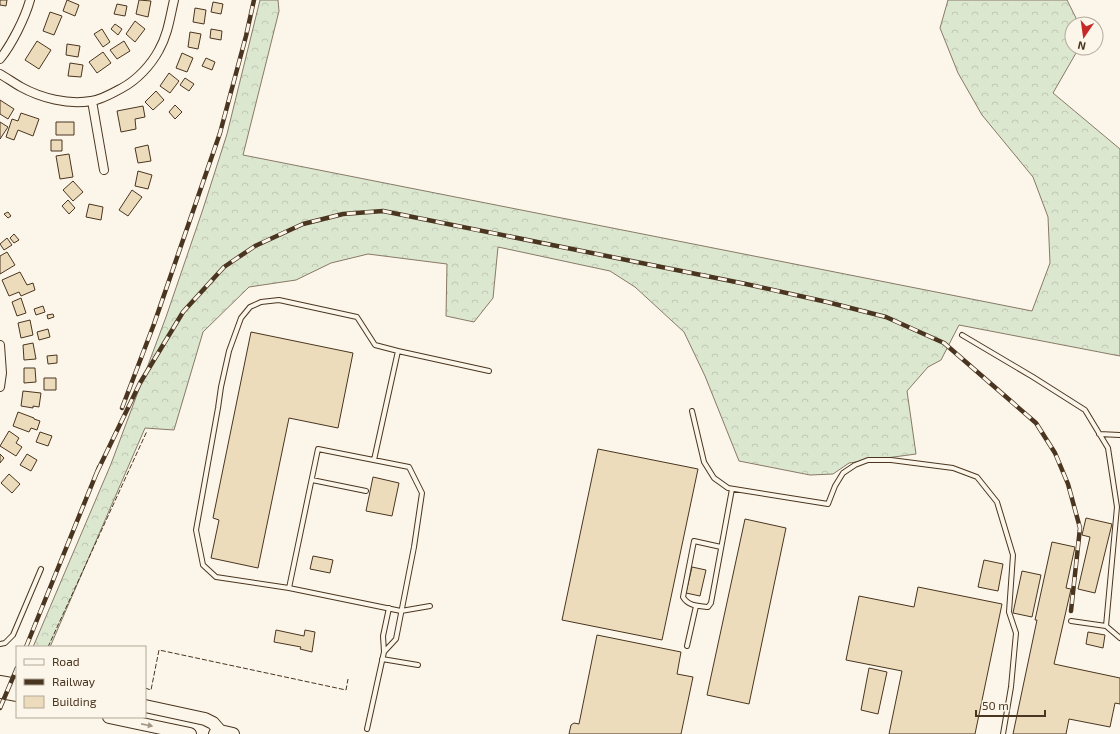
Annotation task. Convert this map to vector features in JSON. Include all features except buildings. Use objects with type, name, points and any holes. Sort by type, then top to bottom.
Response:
[{"type":"main road","points":[[0,682],[16,685]]},
{"type":"main road","points":[[0,692],[16,695]]},
{"type":"main road","points":[[146,706],[205,719],[213,723],[218,733],[232,734]]},
{"type":"main road","points":[[114,718],[190,734]]},
{"type":"street","points":[[0,59],[18,29],[27,11],[30,0]]},
{"type":"street","points":[[0,74],[33,93],[60,101],[92,101],[112,94],[140,74],[159,50],[166,36],[174,0]]},
{"type":"street","points":[[92,101],[104,170]]},
{"type":"street","points":[[0,345],[2,373],[0,387]]},
{"type":"lane","points":[[430,606],[401,611],[289,588],[216,577],[203,565],[196,530],[221,387],[229,352],[241,318],[250,307],[261,302],[279,300],[358,317],[375,345],[489,371]]},
{"type":"lane","points":[[962,335],[1085,410],[1108,448],[1117,507],[1106,626]]},
{"type":"lane","points":[[374,460],[398,351]]},
{"type":"lane","points":[[692,411],[704,462],[714,478],[728,488],[732,489],[828,504],[835,486],[843,473],[854,465],[868,460],[891,460],[953,468],[977,477],[997,502],[1013,555],[1009,612],[1016,634],[1011,687],[1003,734]]},
{"type":"lane","points":[[1099,434],[1120,435]]},
{"type":"lane","points":[[289,588],[318,449],[410,467],[422,493],[414,547],[396,639],[384,652]]},
{"type":"lane","points":[[312,480],[366,491]]},
{"type":"lane","points":[[721,547],[694,541],[683,597],[686,602],[696,606],[708,607],[711,603],[732,489]]},
{"type":"lane","points":[[0,644],[5,643],[13,635],[41,569]]},
{"type":"lane","points":[[687,646],[696,606]]},
{"type":"lane","points":[[367,729],[384,652],[383,636],[389,608]]},
{"type":"lane","points":[[1071,621],[1106,626],[1120,638]]},
{"type":"lane","points":[[382,659],[418,665]]},
{"type":"green space","points":[[260,0],[278,0],[279,11],[243,155],[1032,311],[1050,263],[1048,217],[1033,177],[982,115],[958,73],[940,28],[948,0],[1067,0],[1075,16],[1064,16],[1064,56],[1074,56],[1053,93],[1120,149],[1120,356],[959,325],[941,360],[928,367],[907,391],[916,454],[849,463],[833,474],[810,475],[739,461],[705,376],[684,332],[635,287],[610,271],[498,247],[493,298],[474,322],[446,316],[447,264],[368,254],[331,263],[296,280],[249,287],[203,332],[174,430],[145,428],[50,646],[33,646],[111,464],[166,317],[227,134]]},
{"type":"railway","points":[[122,408],[154,324],[220,133],[254,0]]},
{"type":"railway","points":[[97,472],[140,383],[183,312],[224,267],[255,246],[303,224],[343,214],[383,211],[746,284],[827,302],[886,317],[944,343],[1036,423],[1055,453],[1068,484],[1080,528],[1071,611]]},
{"type":"railway","points":[[26,646],[99,467]]},
{"type":"railway","points":[[0,708],[16,670]]},
{"type":"fence","points":[[48,646],[147,431]]},
{"type":"fence","points":[[146,688],[151,690],[159,650],[346,690],[348,679]]}]
